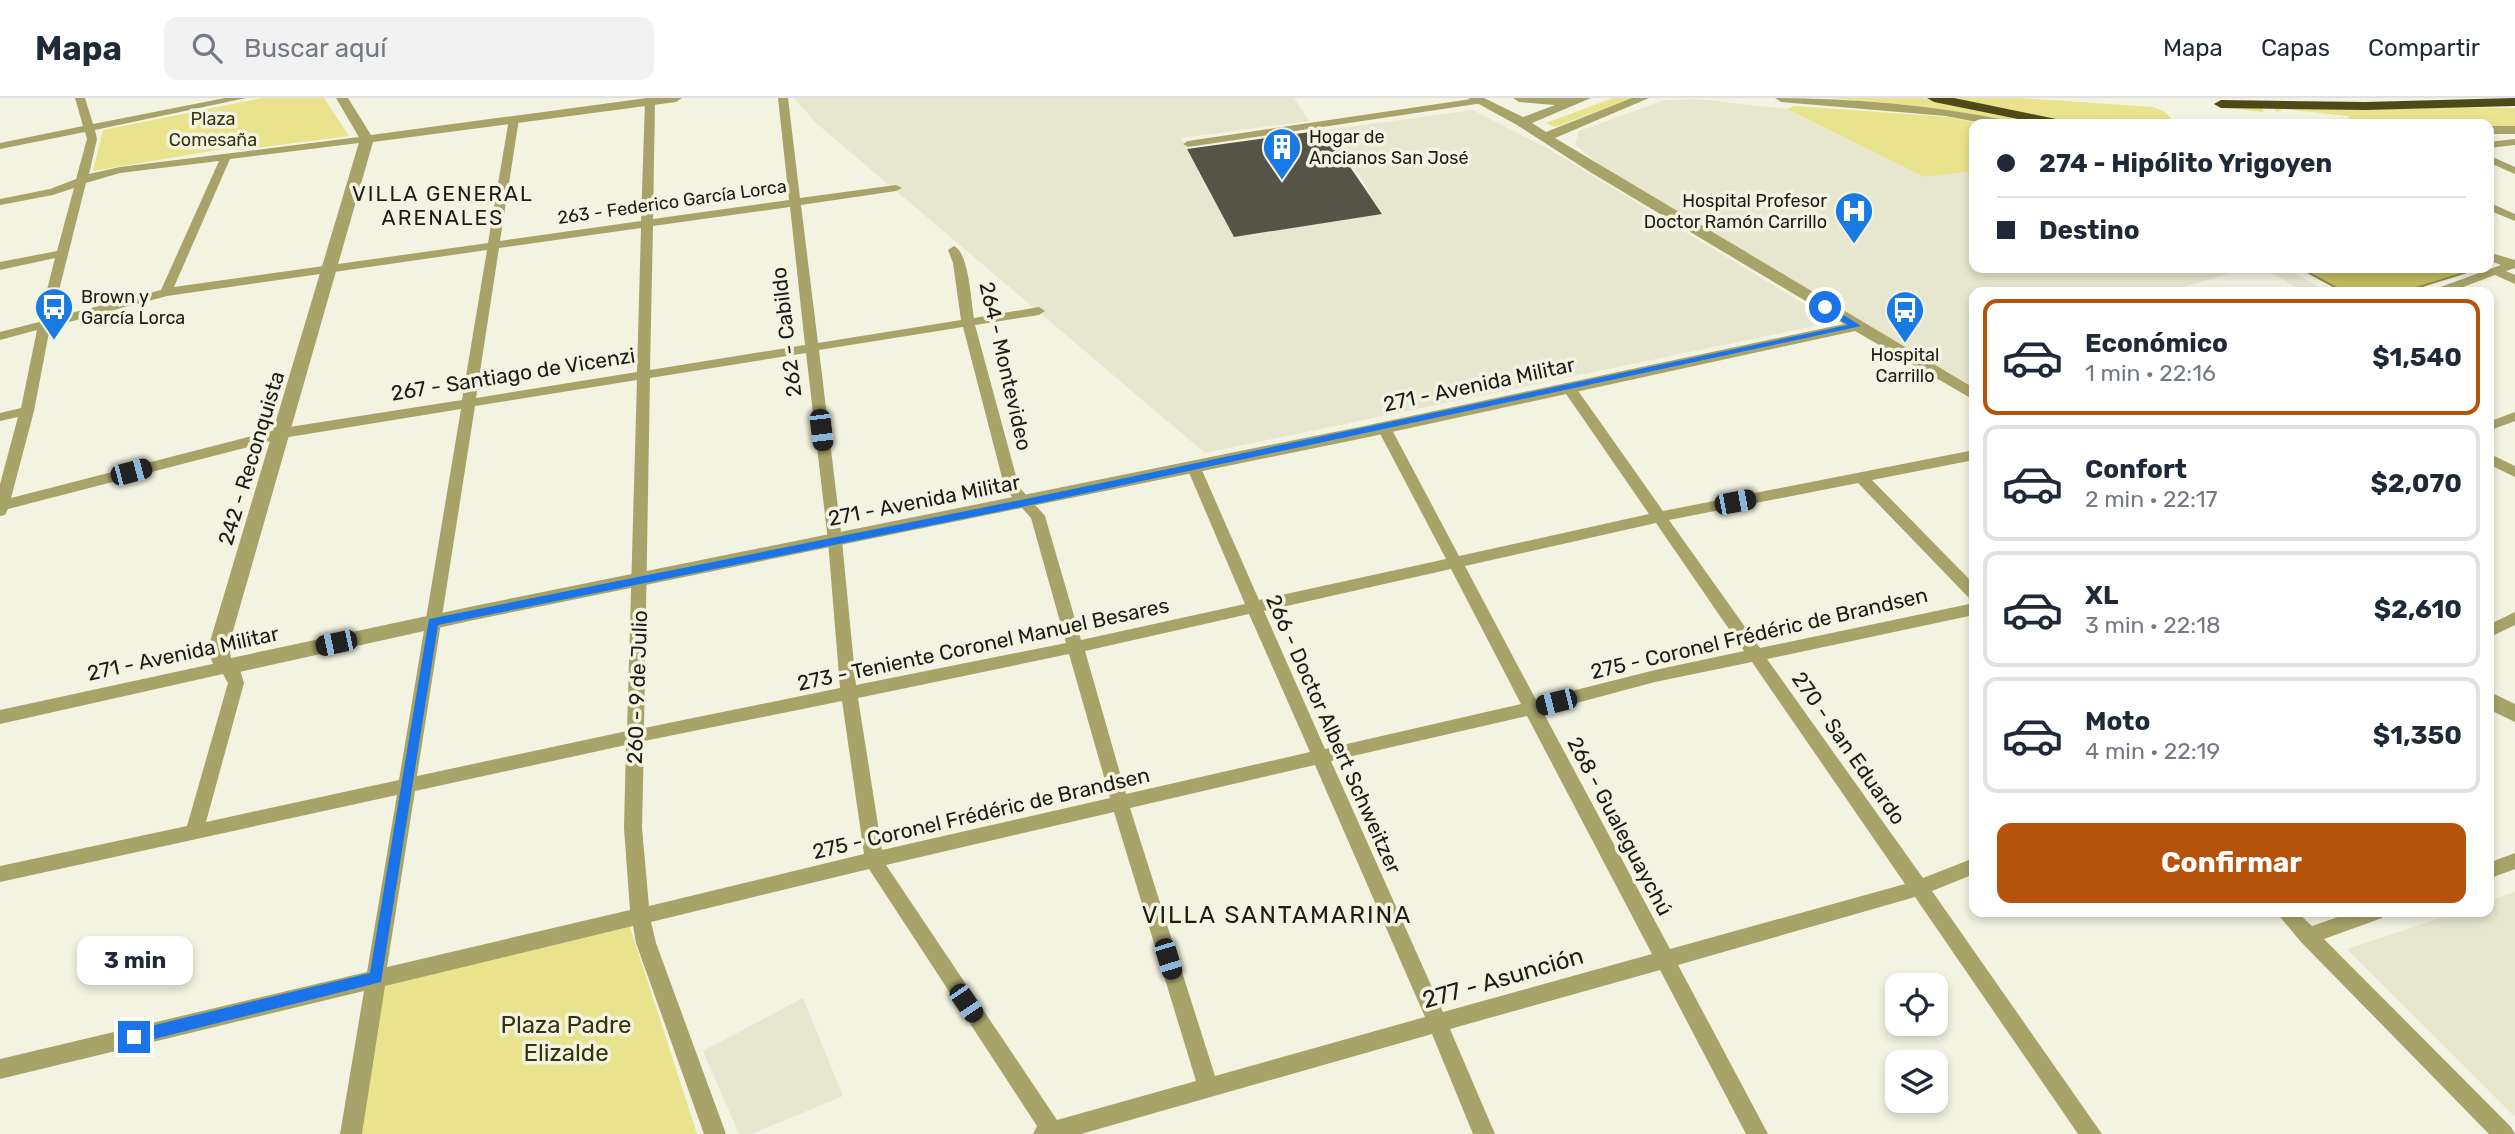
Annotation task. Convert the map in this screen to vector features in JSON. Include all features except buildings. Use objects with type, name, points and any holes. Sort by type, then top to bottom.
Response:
[{"type":"highway","points":[[1934,98],[2037,119]]},
{"type":"highway","points":[[2221,104],[2365,106],[2515,102]]},
{"type":"street","points":[[0,508],[27,411],[44,326],[92,139],[91,128],[80,98]]},
{"type":"street","points":[[0,146],[241,98]]},
{"type":"street","points":[[342,98],[367,139]]},
{"type":"street","points":[[0,202],[53,192],[120,170],[676,98]]},
{"type":"street","name":"262 - Cabildo","points":[[783,98],[810,348],[835,541],[849,694],[874,860],[1050,1133]]},
{"type":"street","points":[[1519,98],[1536,102],[1579,100]]},
{"type":"street","points":[[1545,137],[1643,98]]},
{"type":"street","points":[[1781,98],[1946,112],[1980,119]]},
{"type":"street","points":[[1811,98],[1838,103]]},
{"type":"street","points":[[1188,144],[1482,99],[1969,392]]},
{"type":"street","points":[[1522,122],[1579,100]]},
{"type":"street","name":"260 - 9 de Julio","points":[[650,101],[633,828],[640,916],[646,943],[715,1134]]},
{"type":"street","points":[[351,1134],[514,119]]},
{"type":"street","points":[[2494,130],[2515,130]]},
{"type":"street","name":"242 - Reconquista","points":[[194,832],[236,683],[234,674],[219,657],[219,645],[284,433],[367,139]]},
{"type":"street","points":[[2494,144],[2515,142]]},
{"type":"street","points":[[166,292],[226,157]]},
{"type":"street","points":[[2494,161],[2515,171]]},
{"type":"street","name":"263 - Federico García Lorca","points":[[0,336],[166,292],[895,188]]},
{"type":"street","points":[[2494,208],[2515,218]]},
{"type":"street","name":"264 - Montevideo","points":[[954,250],[959,263],[968,323],[1012,489],[1038,516],[1120,804],[1209,1088]]},
{"type":"street","points":[[0,266],[64,253]]},
{"type":"street","points":[[2494,257],[2513,265]]},
{"type":"street","points":[[2496,271],[2513,265]]},
{"type":"street","points":[[2496,271],[2515,280]]},
{"type":"street","points":[[2453,287],[2491,273]]},
{"type":"street","name":"267 - Santiago de Vicenzi","points":[[0,508],[284,433],[1039,311]]},
{"type":"street","name":"271 - Avenida Militar","points":[[0,717],[433,622],[1026,503],[1856,326]]},
{"type":"street","name":"270 - San Eduardo","points":[[1569,388],[2091,1134]]},
{"type":"street","points":[[0,417],[27,411]]},
{"type":"street","points":[[2494,425],[2515,416]]},
{"type":"street","name":"268 - Gualeguaychú","points":[[1384,428],[1758,1134]]},
{"type":"street","name":"273 - Teniente Coronel Manuel Besares","points":[[0,874],[636,736],[1253,609],[1659,517],[1969,456]]},
{"type":"street","points":[[2494,461],[2515,472]]},
{"type":"street","name":"266 - Doctor Albert Schweitzer","points":[[1194,468],[1253,609],[1439,1023],[1484,1134]]},
{"type":"street","points":[[1861,477],[1969,589]]},
{"type":"street","name":"275 - Coronel Frédéric de Brandsen","points":[[0,1069],[874,860],[1755,654],[1969,610]]},
{"type":"street","points":[[2494,629],[2515,618]]},
{"type":"street","points":[[2494,702],[2515,714]]},
{"type":"street","points":[[2494,869],[2515,862]]},
{"type":"street","name":"277 - Asunción","points":[[1050,1133],[1919,888],[1969,868]]},
{"type":"street","points":[[2290,917],[2504,1134]]},
{"type":"street","points":[[2308,936],[2361,917]]},
{"type":"shaded area","points":[[794,98],[1294,98],[1309,121],[1181,138],[1235,237],[1382,214],[1360,176],[1325,130],[1473,110],[1547,148],[1834,322],[1205,453],[816,123]]},
{"type":"shaded area","name":"Hospital Profesor Doctor Ramón Carrillo","points":[[1697,99],[1787,109],[1924,177],[1969,172],[1969,273],[2231,273],[2185,287],[1969,287],[1969,384],[1608,172],[1575,144],[1579,131],[1665,100]]},
{"type":"shaded area","points":[[2272,273],[2295,273],[2319,287],[2296,287]]},
{"type":"shaded area","points":[[2309,273],[2464,273],[2419,287],[2335,287]]},
{"type":"shaded area","points":[[2515,892],[2515,1117],[2347,949],[2443,917],[2494,917],[2494,899]]},
{"type":"shaded area","points":[[803,998],[843,1096],[751,1134],[739,1134],[703,1051]]},
{"type":"green space","name":"Plaza Comesaña","points":[[262,98],[324,98],[349,136],[240,150],[223,149],[93,171],[103,130]]},
{"type":"green space","points":[[1613,98],[1633,98],[1555,127],[1546,123]]},
{"type":"green space","points":[[1831,98],[1921,98],[2025,119],[1993,119],[1959,112]]},
{"type":"green space","points":[[1946,98],[2020,98],[2153,107],[2165,112],[2171,119],[2050,119]]},
{"type":"green space","points":[[2219,104],[2515,108],[2515,127],[2494,127],[2494,119],[2349,119],[2348,116],[2283,109],[2277,112],[2273,108],[2261,108],[2264,111],[2262,112],[2219,107]]},
{"type":"green space","points":[[1794,106],[1949,117],[1969,121],[1969,172],[1924,177],[1787,109]]},
{"type":"green space","name":"Plaza Padre Elizalde","points":[[630,927],[697,1134],[362,1134],[384,983]]},
{"type":"place","name":"Hogar de Ancianos San José","points":[[1282,181]]},
{"type":"place","name":"Hospital Profesor Doctor Ramón Carrillo","points":[[1854,245]]},
{"type":"place","name":"Brown y García Lorca","points":[[54,341]]},
{"type":"place","name":"Hospital Carrillo","points":[[1905,344]]},
{"type":"district","name":"VILLA GENERAL ARENALES","points":[[443,205]]},
{"type":"district","name":"VILLA SANTAMARINA","points":[[1277,915]]},
{"type":"route","points":[[134,1037],[376,978],[433,622],[1026,503],[1856,326],[1825,307]]}]
